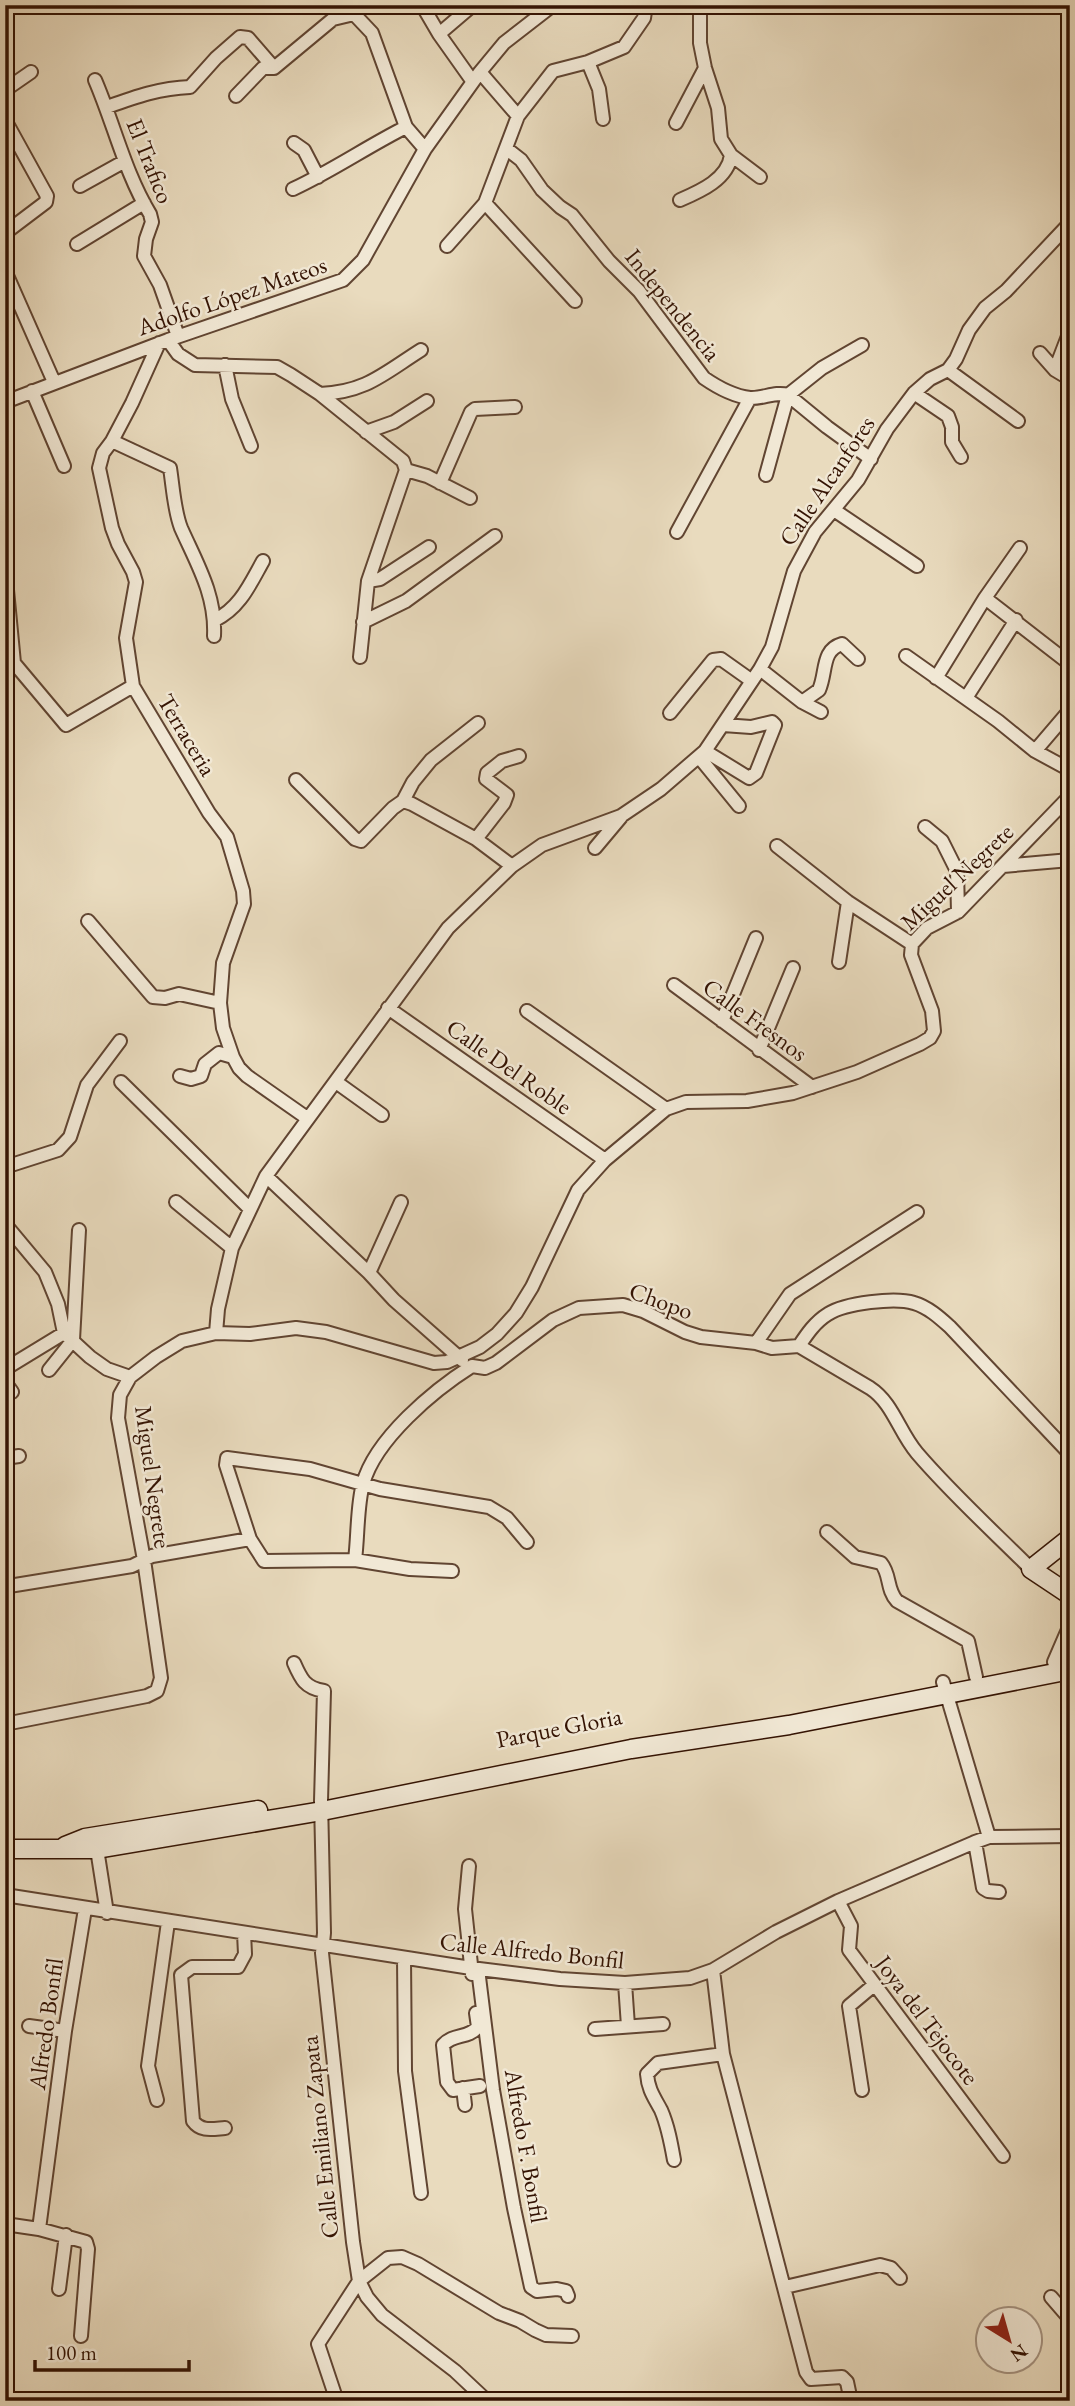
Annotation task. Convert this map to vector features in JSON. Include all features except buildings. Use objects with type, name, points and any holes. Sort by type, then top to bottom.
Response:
[{"type":"main road","points":[[1070,1538],[1031,1569],[1070,1595]]},
{"type":"main road","name":"Parque Gloria","points":[[944,1688],[976,1676],[1064,1664]]},
{"type":"main road","name":"Parque Gloria","points":[[59,1848],[85,1838],[194,1826],[321,1806],[787,1713],[944,1688],[1064,1664]]},
{"type":"main road","name":"Parque Gloria","points":[[5,1849],[97,1850],[194,1826]]},
{"type":"street","points":[[422,5],[439,34],[476,77],[518,116]]},
{"type":"street","points":[[439,34],[473,5]]},
{"type":"street","name":"Adolfo López Mateos","points":[[5,402],[168,340],[343,280],[363,260],[425,149],[476,77],[504,43],[553,5]]},
{"type":"street","points":[[447,246],[485,203],[518,116],[553,71],[588,62],[624,47],[644,18],[646,5]]},
{"type":"street","points":[[700,5],[700,43],[718,107],[721,139],[731,155],[760,177]]},
{"type":"street","points":[[236,96],[264,68],[274,68],[333,19],[354,14],[372,33],[406,127],[425,149]]},
{"type":"street","points":[[107,107],[150,92],[190,87],[216,58],[240,37],[248,38],[274,68]]},
{"type":"street","points":[[588,62],[599,89],[603,119]]},
{"type":"street","points":[[676,123],[705,68]]},
{"type":"street","points":[[5,90],[31,72]]},
{"type":"street","name":"El Trafico","points":[[95,80],[125,161],[150,214],[152,222],[144,256],[160,285],[168,340]]},
{"type":"street","points":[[5,120],[47,196],[46,202],[5,233]]},
{"type":"street","points":[[293,189],[406,127]]},
{"type":"street","points":[[294,143],[303,150],[318,177]]},
{"type":"street","name":"Independencia","points":[[507,149],[521,160],[542,190],[572,215],[609,261],[639,291],[704,378],[718,388],[750,398],[781,393],[788,395]]},
{"type":"street","points":[[680,200],[717,179],[729,166],[731,155]]},
{"type":"street","points":[[80,186],[125,161]]},
{"type":"street","points":[[77,244],[144,203]]},
{"type":"street","points":[[485,203],[575,301]]},
{"type":"street","name":"Calle Alcanfores","points":[[307,1118],[448,928],[512,866],[542,845],[621,816],[662,789],[702,754],[760,669],[772,646],[798,561],[815,532],[858,480],[887,429],[914,393],[930,379],[948,370],[969,330],[985,308],[1006,291],[1070,223]]},
{"type":"street","points":[[5,271],[54,382]]},
{"type":"street","points":[[1055,370],[1070,331]]},
{"type":"street","points":[[168,340],[178,354],[195,365],[277,368],[320,394],[403,461],[405,470],[368,580],[360,657]]},
{"type":"street","name":"Terraceria","points":[[168,340],[103,453],[99,467],[112,528],[134,572],[136,582],[126,638],[134,686],[209,813],[227,837],[243,891],[244,904],[223,963],[220,1003],[223,1028],[233,1057],[247,1076],[307,1118]]},
{"type":"street","points":[[766,475],[788,395],[822,369],[862,345]]},
{"type":"street","points":[[320,394],[345,393],[363,387],[421,350]]},
{"type":"street","points":[[1040,353],[1055,370],[1070,380]]},
{"type":"street","points":[[225,365],[233,399],[251,446]]},
{"type":"street","points":[[948,370],[1018,421]]},
{"type":"street","points":[[32,391],[64,466]]},
{"type":"street","points":[[914,393],[948,416],[952,427],[952,442],[961,457]]},
{"type":"street","points":[[788,395],[871,459]]},
{"type":"street","points":[[677,532],[750,398]]},
{"type":"street","points":[[366,432],[394,422],[427,401]]},
{"type":"street","points":[[440,483],[471,412],[475,409],[515,407]]},
{"type":"street","points":[[112,441],[170,468],[180,525],[208,586],[215,620],[214,636]]},
{"type":"street","points":[[405,470],[427,476],[470,498]]},
{"type":"street","points":[[834,510],[917,566]]},
{"type":"street","points":[[363,622],[406,601],[495,536]]},
{"type":"street","points":[[368,580],[380,579],[429,547]]},
{"type":"street","points":[[936,678],[985,598],[1020,548]]},
{"type":"street","points":[[215,620],[228,614],[238,603],[263,561]]},
{"type":"street","points":[[5,569],[14,663],[66,725],[134,686]]},
{"type":"street","points":[[985,598],[1070,664]]},
{"type":"street","points":[[966,698],[1016,620]]},
{"type":"street","points":[[802,702],[820,690],[827,654],[838,644],[842,644],[858,659]]},
{"type":"street","points":[[906,656],[1035,751],[1070,770]]},
{"type":"street","points":[[670,713],[713,660],[721,659],[752,681]]},
{"type":"street","points":[[760,669],[802,702],[821,712]]},
{"type":"street","points":[[1035,751],[1069,714]]},
{"type":"street","points":[[702,754],[749,778],[756,773],[775,725],[772,722],[751,727],[723,725]]},
{"type":"street","points":[[296,780],[355,839],[361,841],[403,801],[430,760],[478,723]]},
{"type":"street","points":[[702,754],[739,806]]},
{"type":"street","points":[[476,839],[505,803],[507,795],[486,779],[487,772],[502,761],[519,756]]},
{"type":"street","name":"Miguel Negrete","points":[[5,1724],[147,1696],[157,1691],[161,1678],[144,1560],[118,1418],[120,1395],[130,1377],[182,1341],[216,1333],[250,1334],[296,1328],[326,1332],[434,1363],[447,1362],[480,1346],[496,1334],[516,1312],[532,1287],[578,1191],[606,1160],[666,1109],[686,1102],[747,1101],[812,1087],[857,1072],[930,1038],[934,1031],[933,1011],[911,955],[912,944],[927,928],[958,912],[1070,796]]},
{"type":"street","points":[[403,801],[476,839],[512,866]]},
{"type":"street","points":[[595,848],[621,816]]},
{"type":"street","points":[[925,827],[942,841],[957,871],[958,912]]},
{"type":"street","points":[[777,846],[848,902],[912,944]]},
{"type":"street","points":[[1003,866],[1070,860]]},
{"type":"street","points":[[839,962],[848,902]]},
{"type":"street","points":[[88,921],[153,997],[165,998],[179,994],[220,1003]]},
{"type":"street","points":[[722,1021],[756,938]]},
{"type":"street","points":[[760,1050],[793,968]]},
{"type":"street","name":"Calle Fresnos","points":[[674,985],[812,1087]]},
{"type":"street","name":"Calle Del Roble","points":[[388,1008],[606,1160]]},
{"type":"street","points":[[527,1011],[666,1109]]},
{"type":"street","points":[[5,1167],[58,1150],[70,1137],[87,1085],[120,1041]]},
{"type":"street","points":[[180,1076],[191,1079],[201,1076],[205,1064],[219,1053],[233,1057]]},
{"type":"street","points":[[121,1082],[250,1209]]},
{"type":"street","points":[[336,1082],[382,1115]]},
{"type":"street","points":[[216,1333],[218,1309],[232,1248],[266,1176],[307,1118]]},
{"type":"street","points":[[266,1176],[394,1300],[458,1357],[472,1366]]},
{"type":"street","points":[[176,1202],[232,1248]]},
{"type":"street","points":[[369,1273],[401,1202]]},
{"type":"street","points":[[756,1343],[790,1294],[917,1212]]},
{"type":"street","points":[[5,1224],[45,1272],[69,1337],[107,1369],[130,1377]]},
{"type":"street","points":[[49,1370],[69,1337],[79,1230]]},
{"type":"street","points":[[1031,1569],[914,1450],[881,1395],[799,1346],[816,1322],[830,1312],[847,1306],[896,1301],[915,1303],[932,1312],[950,1327],[1070,1454]]},
{"type":"street","name":"Chopo","points":[[355,1560],[363,1484],[373,1462],[418,1406],[442,1385],[472,1366],[485,1367],[496,1363],[553,1320],[579,1308],[623,1305],[701,1337],[756,1343],[772,1348],[799,1346]]},
{"type":"street","points":[[5,1369],[69,1337]]},
{"type":"street","points":[[452,1571],[410,1569],[355,1560],[264,1561],[250,1539],[226,1465],[227,1458],[310,1469],[380,1489],[489,1507],[507,1518],[527,1542]]},
{"type":"street","points":[[827,1532],[855,1558],[881,1563],[888,1575],[889,1590],[897,1601],[963,1636],[968,1641],[976,1676]]},
{"type":"street","points":[[9,1586],[132,1566],[152,1556],[250,1539]]},
{"type":"street","points":[[1064,1664],[1070,1625]]},
{"type":"street","name":"Calle Emiliano Zapata","points":[[294,1663],[302,1683],[314,1690],[324,1691],[321,1806],[322,1953],[359,2281],[367,2297],[382,2315],[454,2371],[487,2401]]},
{"type":"street","points":[[944,1688],[989,1837]]},
{"type":"street","name":"Calle Alfredo Bonfil","points":[[5,1895],[404,1958],[560,1979],[625,1983],[690,1978],[713,1970],[776,1932],[838,1901],[989,1837],[1070,1836]]},
{"type":"street","points":[[975,1842],[983,1888],[999,1892]]},
{"type":"street","points":[[97,1850],[107,1913]]},
{"type":"street","points":[[469,1866],[465,1909],[475,1968],[478,2027],[473,2033],[450,2038],[443,2045],[447,2082],[453,2090],[480,2085]]},
{"type":"street","name":"Joya del Tejocote","points":[[838,1901],[851,1926],[849,1950],[1003,2156]]},
{"type":"street","name":"Alfredo Bonfil","points":[[39,2229],[65,2031],[85,1909]]},
{"type":"street","points":[[157,2100],[148,2066],[168,1922]]},
{"type":"street","points":[[225,2128],[205,2130],[192,2121],[181,1975],[192,1967],[238,1967],[244,1954],[244,1933]]},
{"type":"street","points":[[404,1958],[405,2071],[421,2193]]},
{"type":"street","name":"Alfredo F. Bonfil","points":[[475,1968],[493,2090],[531,2287],[537,2291],[557,2288],[566,2291],[568,2296]]},
{"type":"street","points":[[713,1970],[723,2054],[806,2372],[811,2379],[842,2377],[851,2401]]},
{"type":"street","points":[[625,1983],[628,2026]]},
{"type":"street","points":[[862,2090],[849,2006],[874,1985]]},
{"type":"street","points":[[595,2029],[663,2024]]},
{"type":"street","points":[[29,2026],[65,2031]]},
{"type":"street","points":[[674,2160],[668,2129],[661,2109],[648,2087],[647,2074],[657,2063],[723,2054]]},
{"type":"street","points":[[463,2088],[465,2105]]},
{"type":"street","points":[[5,2224],[39,2229],[86,2242],[88,2249],[81,2336]]},
{"type":"street","points":[[59,2289],[66,2235]]},
{"type":"street","points":[[337,2401],[318,2344],[359,2281],[388,2258],[402,2257],[418,2264],[499,2313],[546,2335],[572,2336]]},
{"type":"street","points":[[785,2287],[880,2266],[891,2268],[900,2277]]},
{"type":"street","points":[[1051,2297],[1070,2319]]}]
